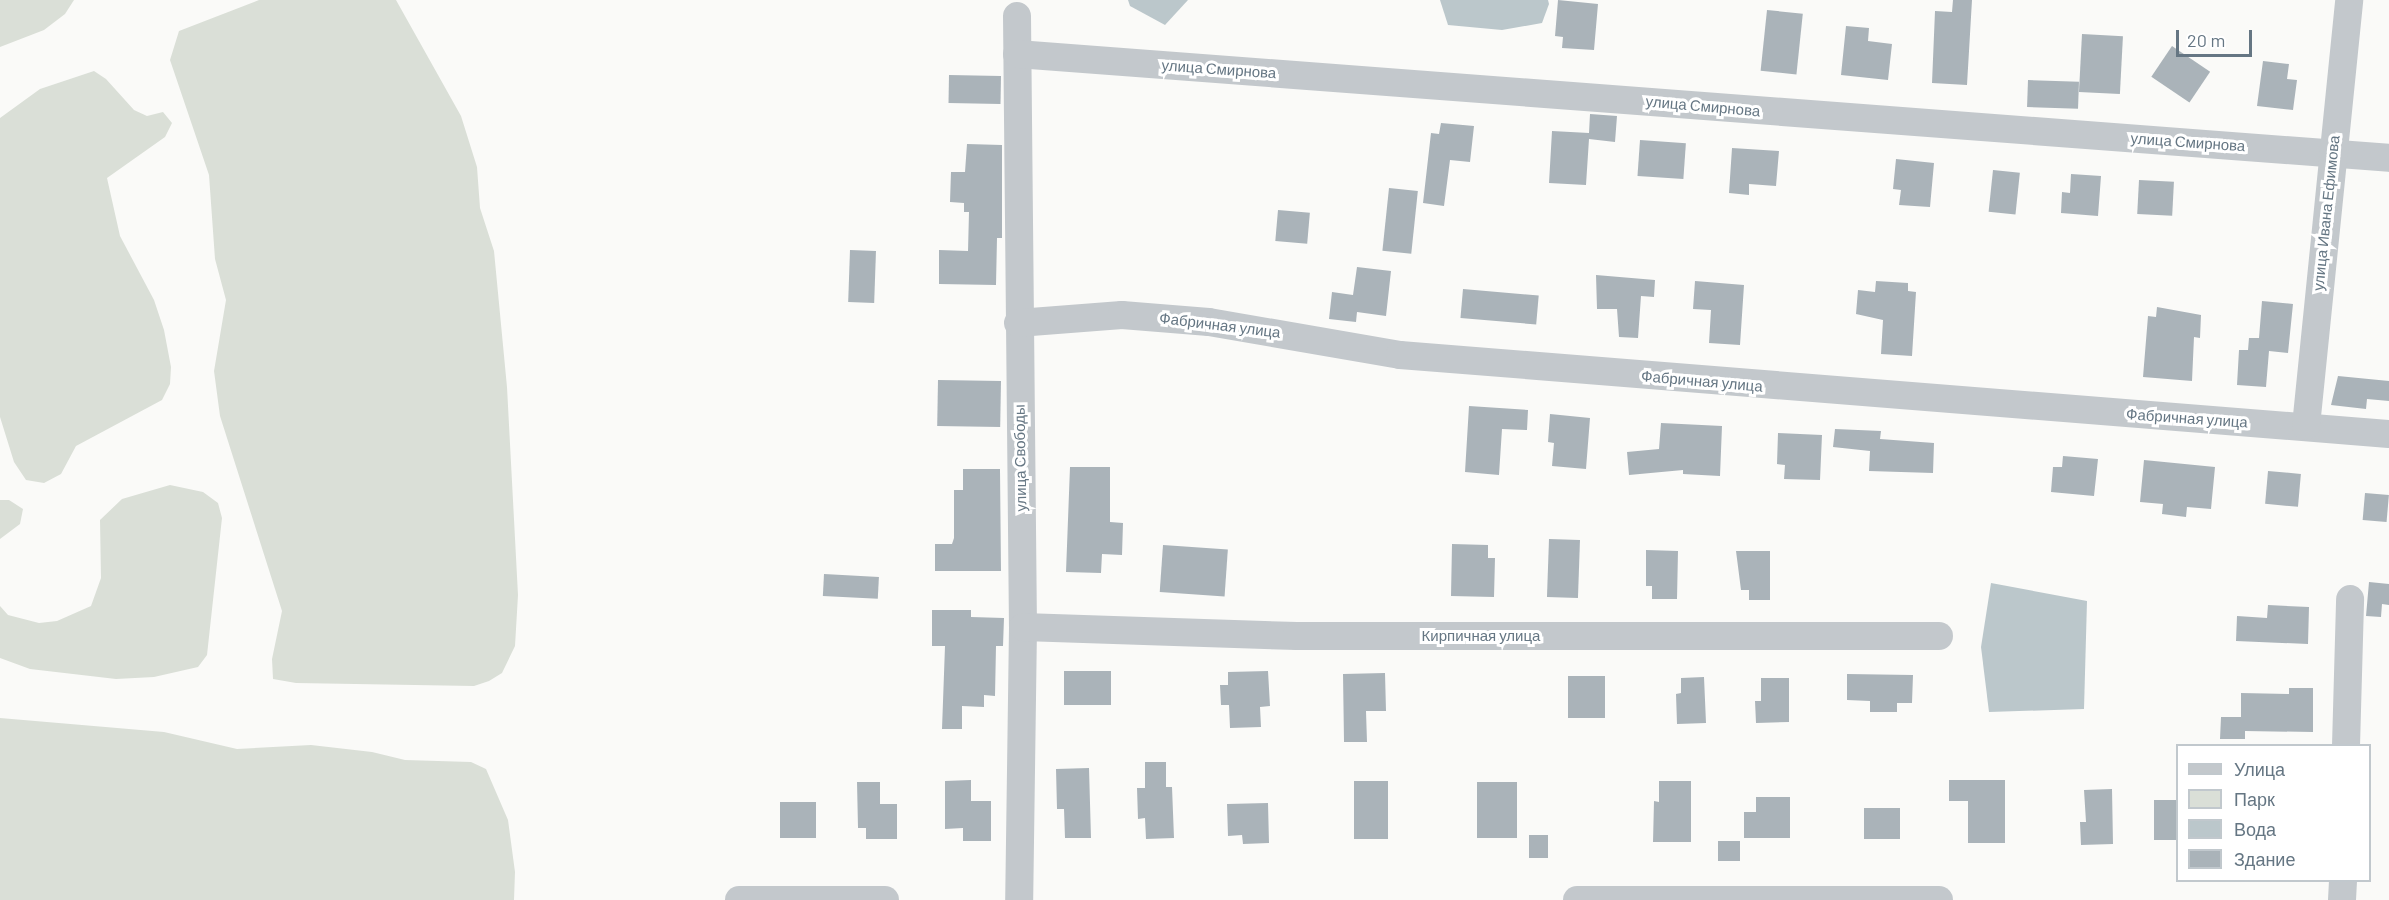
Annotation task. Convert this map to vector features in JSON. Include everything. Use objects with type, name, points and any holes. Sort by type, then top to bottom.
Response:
[{"type":"street","name":"улица Ивана Ефимова","points":[[2306,426],[2349,0]]},
{"type":"street","name":"улица Свободы","points":[[1017,16],[1018,323],[1023,627],[1018,900]]},
{"type":"street","name":"улица Смирнова","points":[[1017,54],[2389,158]]},
{"type":"street","name":"Фабричная улица","points":[[1018,323],[1122,315],[1209,322],[1400,355],[1944,401],[2306,426],[2389,434]]},
{"type":"street","points":[[2346,744],[2350,599]]},
{"type":"street","name":"Кирпичная улица","points":[[1023,627],[1297,636],[1939,636]]},
{"type":"street","points":[[2342,900],[2343,882]]},
{"type":"street","points":[[740,899],[885,900]]},
{"type":"street","points":[[1577,900],[1940,900]]},
{"type":"green space","points":[[0,0],[74,0],[65,14],[44,30],[0,47]]},
{"type":"green space","points":[[259,0],[396,0],[461,116],[477,167],[480,208],[494,251],[507,387],[518,595],[515,646],[502,673],[474,686],[296,683],[273,679],[272,659],[282,611],[220,416],[214,371],[226,300],[215,259],[209,175],[170,60],[179,31]]},
{"type":"green space","points":[[94,71],[106,79],[134,110],[147,116],[163,112],[172,123],[165,137],[107,178],[120,236],[154,300],[164,330],[171,367],[170,384],[162,400],[76,446],[61,474],[44,483],[26,480],[14,462],[0,417],[0,118],[40,89]]},
{"type":"green space","points":[[170,485],[203,492],[218,503],[222,518],[207,655],[198,667],[154,677],[116,679],[30,669],[0,658],[0,606],[8,615],[39,623],[57,621],[91,606],[101,578],[100,520],[122,499]]},
{"type":"green space","points":[[0,500],[9,500],[23,509],[20,524],[0,539]]},
{"type":"green space","points":[[0,718],[164,732],[237,749],[311,745],[372,752],[405,760],[471,762],[486,769],[508,820],[515,872],[514,900],[0,900]]},
{"type":"water","points":[[1128,0],[1188,0],[1165,25],[1130,6]]},
{"type":"water","points":[[1440,0],[1548,0],[1549,4],[1542,23],[1502,30],[1448,25]]},
{"type":"water","points":[[1991,583],[2087,601],[2084,709],[1989,712],[1981,647]]},
{"type":"building","points":[[1558,0],[1598,4],[1594,50],[1562,48],[1563,37],[1555,36]]},
{"type":"building","points":[[1953,0],[1972,0],[1967,85],[1932,83],[1935,11],[1952,12]]},
{"type":"building","points":[[1767,10],[1803,14],[1796,74],[1761,71]]},
{"type":"building","points":[[1846,26],[1869,28],[1868,41],[1892,44],[1888,80],[1841,75]]},
{"type":"building","points":[[2082,34],[2123,36],[2120,94],[2079,92]]},
{"type":"building","points":[[2172,46],[2210,72],[2189,102],[2151,77]]},
{"type":"building","points":[[2263,61],[2289,64],[2287,79],[2297,80],[2293,110],[2257,106]]},
{"type":"building","points":[[949,75],[1001,76],[1001,104],[949,103]]},
{"type":"building","points":[[2028,80],[2079,82],[2078,109],[2027,107]]},
{"type":"building","points":[[1590,114],[1617,116],[1615,142],[1589,139],[1586,185],[1549,183],[1552,131],[1589,133]]},
{"type":"building","points":[[1441,123],[1474,126],[1470,162],[1450,160],[1444,206],[1423,203],[1431,133],[1439,134]]},
{"type":"building","points":[[1640,140],[1686,143],[1683,179],[1637,176]]},
{"type":"building","points":[[967,144],[1002,145],[1002,238],[997,238],[996,285],[939,284],[939,250],[968,251],[969,212],[964,212],[964,203],[950,202],[951,172],[965,172]]},
{"type":"building","points":[[1732,148],[1779,151],[1776,186],[1749,184],[1749,195],[1729,193]]},
{"type":"building","points":[[1896,159],[1934,163],[1930,207],[1899,205],[1901,190],[1893,189]]},
{"type":"building","points":[[1993,170],[2020,173],[2015,215],[1989,212]]},
{"type":"building","points":[[2071,174],[2101,176],[2098,216],[2061,213],[2062,192],[2070,193]]},
{"type":"building","points":[[2139,180],[2174,182],[2172,216],[2137,214]]},
{"type":"building","points":[[1389,188],[1418,191],[1411,254],[1382,251]]},
{"type":"building","points":[[1278,210],[1310,213],[1307,244],[1275,241]]},
{"type":"building","points":[[850,250],[876,251],[874,303],[848,302]]},
{"type":"building","points":[[1357,267],[1391,271],[1386,316],[1357,312],[1356,322],[1329,319],[1332,292],[1353,295]]},
{"type":"building","points":[[1596,275],[1655,280],[1654,297],[1641,296],[1638,338],[1619,337],[1617,309],[1597,309]]},
{"type":"building","points":[[1695,281],[1744,285],[1740,345],[1709,343],[1711,310],[1693,309]]},
{"type":"building","points":[[1876,281],[1908,283],[1908,291],[1916,292],[1912,356],[1881,354],[1883,320],[1856,314],[1858,290],[1875,292]]},
{"type":"building","points":[[1463,289],[1539,296],[1536,325],[1460,318]]},
{"type":"building","points":[[2262,301],[2293,304],[2288,353],[2269,351],[2266,387],[2237,385],[2239,350],[2248,350],[2249,338],[2259,338]]},
{"type":"building","points":[[2157,307],[2201,315],[2200,338],[2194,337],[2192,381],[2143,377],[2148,316],[2156,317]]},
{"type":"building","points":[[2338,376],[2389,381],[2389,401],[2367,399],[2366,409],[2331,405]]},
{"type":"building","points":[[938,380],[1001,381],[1000,427],[937,426]]},
{"type":"building","points":[[1469,406],[1528,410],[1527,430],[1502,429],[1499,475],[1465,472]]},
{"type":"building","points":[[1550,414],[1590,418],[1586,469],[1552,466],[1554,443],[1548,442]]},
{"type":"building","points":[[1661,423],[1722,426],[1720,476],[1683,474],[1683,470],[1629,475],[1627,452],[1659,449]]},
{"type":"building","points":[[1835,429],[1881,431],[1880,439],[1934,443],[1933,473],[1869,471],[1870,451],[1833,447]]},
{"type":"building","points":[[1778,433],[1822,435],[1820,480],[1784,479],[1785,465],[1777,464]]},
{"type":"building","points":[[2063,456],[2098,459],[2094,496],[2051,492],[2053,467],[2062,467]]},
{"type":"building","points":[[2144,460],[2215,467],[2211,509],[2187,507],[2186,517],[2162,514],[2163,504],[2140,502]]},
{"type":"building","points":[[1070,467],[1110,467],[1110,522],[1123,523],[1122,555],[1102,554],[1101,573],[1066,572]]},
{"type":"building","points":[[963,469],[1000,469],[1001,571],[935,571],[935,544],[952,544],[954,538],[954,490],[963,490]]},
{"type":"building","points":[[2268,471],[2301,474],[2298,507],[2265,504]]},
{"type":"building","points":[[2365,493],[2389,495],[2387,522],[2363,520]]},
{"type":"building","points":[[1549,539],[1580,540],[1578,598],[1547,597]]},
{"type":"building","points":[[1452,544],[1488,545],[1488,558],[1495,558],[1494,597],[1451,596]]},
{"type":"building","points":[[1163,545],[1228,550],[1225,596],[1160,592]]},
{"type":"building","points":[[1646,550],[1678,551],[1677,599],[1652,599],[1652,586],[1646,586]]},
{"type":"building","points":[[1736,551],[1770,551],[1770,600],[1749,600],[1749,590],[1741,590]]},
{"type":"building","points":[[824,574],[879,577],[878,599],[823,596]]},
{"type":"building","points":[[2369,582],[2389,584],[2389,605],[2382,604],[2381,617],[2366,616]]},
{"type":"building","points":[[2268,605],[2309,607],[2308,644],[2236,641],[2237,616],[2267,618]]},
{"type":"building","points":[[932,610],[971,610],[971,617],[1004,618],[1003,646],[996,646],[995,696],[984,695],[984,707],[962,706],[962,729],[942,729],[945,646],[932,646]]},
{"type":"building","points":[[1064,671],[1111,671],[1111,705],[1064,705]]},
{"type":"building","points":[[1268,671],[1270,706],[1260,707],[1261,727],[1230,728],[1229,705],[1221,705],[1220,685],[1228,685],[1228,672]]},
{"type":"building","points":[[1385,673],[1386,711],[1366,711],[1367,742],[1344,742],[1343,674]]},
{"type":"building","points":[[1847,674],[1913,675],[1912,703],[1897,703],[1897,712],[1870,712],[1870,701],[1847,700]]},
{"type":"building","points":[[1568,676],[1605,676],[1605,718],[1568,718]]},
{"type":"building","points":[[1704,677],[1706,723],[1677,724],[1676,694],[1681,693],[1681,678]]},
{"type":"building","points":[[1761,678],[1789,678],[1789,722],[1756,723],[1755,701],[1761,701]]},
{"type":"building","points":[[2289,688],[2313,688],[2313,732],[2245,731],[2245,739],[2220,739],[2221,717],[2241,717],[2241,693],[2289,694]]},
{"type":"building","points":[[1145,762],[1166,762],[1166,787],[1172,787],[1174,838],[1146,839],[1145,818],[1138,819],[1137,788],[1145,788]]},
{"type":"building","points":[[1089,768],[1091,838],[1065,838],[1064,809],[1057,809],[1056,769]]},
{"type":"building","points":[[971,780],[971,801],[991,801],[991,841],[963,841],[963,828],[945,829],[945,781]]},
{"type":"building","points":[[1949,780],[2005,780],[2005,843],[1968,843],[1968,801],[1949,801]]},
{"type":"building","points":[[1354,781],[1388,781],[1388,839],[1354,839]]},
{"type":"building","points":[[1659,781],[1691,781],[1691,842],[1653,842],[1654,801],[1659,802]]},
{"type":"building","points":[[857,782],[880,782],[880,804],[897,804],[897,839],[866,839],[866,828],[858,828]]},
{"type":"building","points":[[1477,782],[1517,782],[1517,838],[1477,838]]},
{"type":"building","points":[[2112,789],[2113,844],[2081,845],[2080,822],[2086,822],[2084,790]]},
{"type":"building","points":[[1756,797],[1790,797],[1790,838],[1744,838],[1744,812],[1756,812]]},
{"type":"building","points":[[2154,800],[2176,800],[2176,840],[2154,840]]},
{"type":"building","points":[[780,802],[816,802],[816,838],[780,838]]},
{"type":"building","points":[[1268,803],[1269,843],[1243,844],[1242,835],[1228,836],[1227,804]]},
{"type":"building","points":[[1864,808],[1900,808],[1900,839],[1864,839]]},
{"type":"building","points":[[1529,835],[1548,835],[1548,858],[1529,858]]},
{"type":"building","points":[[1718,841],[1740,841],[1740,861],[1718,861]]}]
